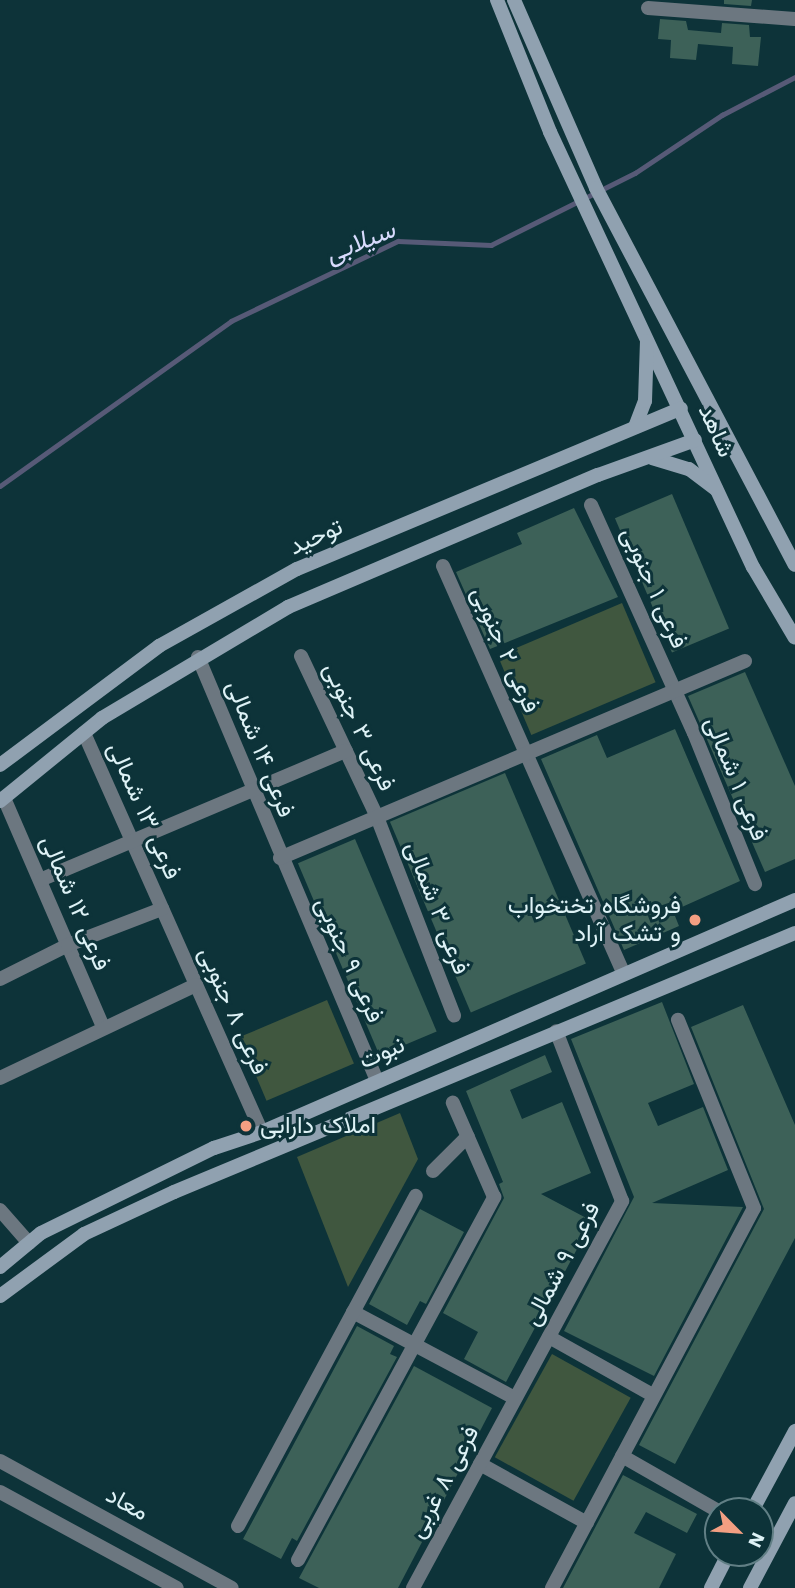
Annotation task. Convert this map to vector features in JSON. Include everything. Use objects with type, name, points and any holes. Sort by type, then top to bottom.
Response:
[{"type":"main road","name":"شاهد","points":[[497,0],[550,132],[753,567],[795,638]]},
{"type":"main road","name":"شاهد","points":[[514,0],[618,229],[795,565]]},
{"type":"main road","points":[[635,427],[645,401],[647,336]]},
{"type":"main road","name":"توحید","points":[[0,765],[159,646],[297,569],[681,408]]},
{"type":"main road","points":[[2,799],[84,733],[198,657],[288,607],[598,475],[652,458],[695,439]]},
{"type":"main road","points":[[652,458],[689,469],[719,491]]},
{"type":"main road","name":"نبوت","points":[[0,1267],[29,1243],[109,1197],[214,1148],[262,1132],[623,972],[795,900]]},
{"type":"main road","name":"نبوت","points":[[0,1296],[84,1234],[107,1223],[556,1031],[795,933]]},
{"type":"main road","points":[[760,1497],[795,1431]]},
{"type":"main road","points":[[750,1588],[795,1503]]},
{"type":"main road","points":[[711,1588],[722,1567]]},
{"type":"street","points":[[648,8],[795,19]]},
{"type":"street","name":"فرعی ۱ جنوبی","points":[[591,505],[675,691]]},
{"type":"street","name":"فرعی ۲ جنوبی","points":[[443,566],[623,972]]},
{"type":"street","name":"فرعی ۳ جنوبی","points":[[301,656],[377,817]]},
{"type":"street","name":"فرعی ۱۴ شمالی","points":[[198,657],[280,858]]},
{"type":"street","points":[[280,858],[745,661]]},
{"type":"street","name":"فرعی ۱ شمالی","points":[[675,691],[755,884]]},
{"type":"street","name":"فرعی ۱۳ شمالی","points":[[84,733],[162,909]]},
{"type":"street","points":[[40,880],[346,751]]},
{"type":"street","name":"فرعی ۱۲ شمالی","points":[[2,799],[103,1027]]},
{"type":"street","name":"فرعی ۳ شمالی","points":[[377,817],[454,1016]]},
{"type":"street","name":"فرعی ۹ جنوبی","points":[[280,858],[377,1080]]},
{"type":"street","points":[[0,979],[68,945],[162,909]]},
{"type":"street","name":"فرعی ۸ جنوبی","points":[[162,909],[262,1132]]},
{"type":"street","points":[[0,1078],[24,1064],[196,985]]},
{"type":"street","points":[[552,1588],[754,1208],[678,1020]]},
{"type":"street","name":"فرعی ۹ شمالی","points":[[515,1398],[622,1201],[556,1031]]},
{"type":"street","points":[[298,1560],[494,1197],[453,1103]]},
{"type":"street","points":[[433,1171],[468,1136]]},
{"type":"street","points":[[239,1526],[416,1196]]},
{"type":"street","points":[[0,1210],[29,1243]]},
{"type":"street","points":[[353,1312],[515,1398]]},
{"type":"street","points":[[549,1337],[654,1396]]},
{"type":"street","name":"فرعی ۸ غربی","points":[[413,1588],[515,1398]]},
{"type":"street","points":[[622,1457],[704,1503]]},
{"type":"street","name":"معاد","points":[[0,1461],[232,1588]]},
{"type":"street","points":[[480,1464],[587,1523]]},
{"type":"street","name":"معاد","points":[[0,1492],[177,1588]]},
{"type":"green space","points":[[622,603],[656,682],[531,735],[498,656]]},
{"type":"green space","points":[[327,1000],[354,1064],[267,1101],[240,1037]]},
{"type":"green space","points":[[400,1113],[418,1159],[348,1287],[297,1157]]},
{"type":"green space","points":[[552,1354],[631,1398],[574,1501],[495,1457]]},
{"type":"building","points":[[724,0],[752,0],[751,6],[724,4]]},
{"type":"building","points":[[660,19],[686,21],[688,30],[721,33],[722,23],[749,25],[750,37],[761,37],[758,66],[732,64],[733,47],[698,44],[696,60],[670,58],[671,40],[658,39]]},
{"type":"building","points":[[672,494],[729,628],[672,653],[615,518]]},
{"type":"building","points":[[574,508],[618,597],[490,649],[456,572],[522,544],[517,533]]},
{"type":"building","points":[[745,672],[795,786],[795,859],[765,872],[688,696]]},
{"type":"building","points":[[675,729],[740,881],[673,911],[679,926],[624,950],[541,759],[597,735],[607,758]]},
{"type":"building","points":[[505,773],[586,964],[471,1012],[390,822]]},
{"type":"building","points":[[355,839],[437,1031],[380,1056],[298,863]]},
{"type":"building","points":[[662,1002],[694,1084],[648,1103],[658,1126],[703,1107],[728,1170],[652,1203],[743,1207],[654,1376],[564,1331],[634,1197],[571,1039]]},
{"type":"building","points":[[743,1005],[795,1125],[795,1238],[675,1464],[639,1445],[764,1209],[691,1027]]},
{"type":"building","points":[[545,1055],[552,1072],[510,1090],[522,1119],[562,1102],[591,1173],[541,1194],[592,1221],[506,1382],[464,1359],[478,1332],[443,1313],[504,1198],[499,1184],[503,1182],[466,1091]]},
{"type":"building","points":[[420,1209],[464,1232],[426,1304],[420,1301],[407,1325],[369,1304]]},
{"type":"building","points":[[357,1326],[394,1346],[390,1354],[397,1357],[297,1541],[292,1538],[281,1559],[243,1539]]},
{"type":"building","points":[[414,1366],[492,1408],[398,1588],[319,1588],[299,1578]]},
{"type":"building","points":[[623,1475],[697,1514],[687,1533],[646,1512],[634,1533],[676,1554],[659,1588],[563,1588]]},
{"type":"waterway","name":"سیلابی","points":[[0,486],[231,321],[398,241],[491,245],[635,173],[722,115],[795,77]]},
{"type":"place","name":"فروشگاه تختخواب و تشک آراد","points":[[695,920]]},
{"type":"place","name":"املاک دارابی","points":[[246,1126]]}]
